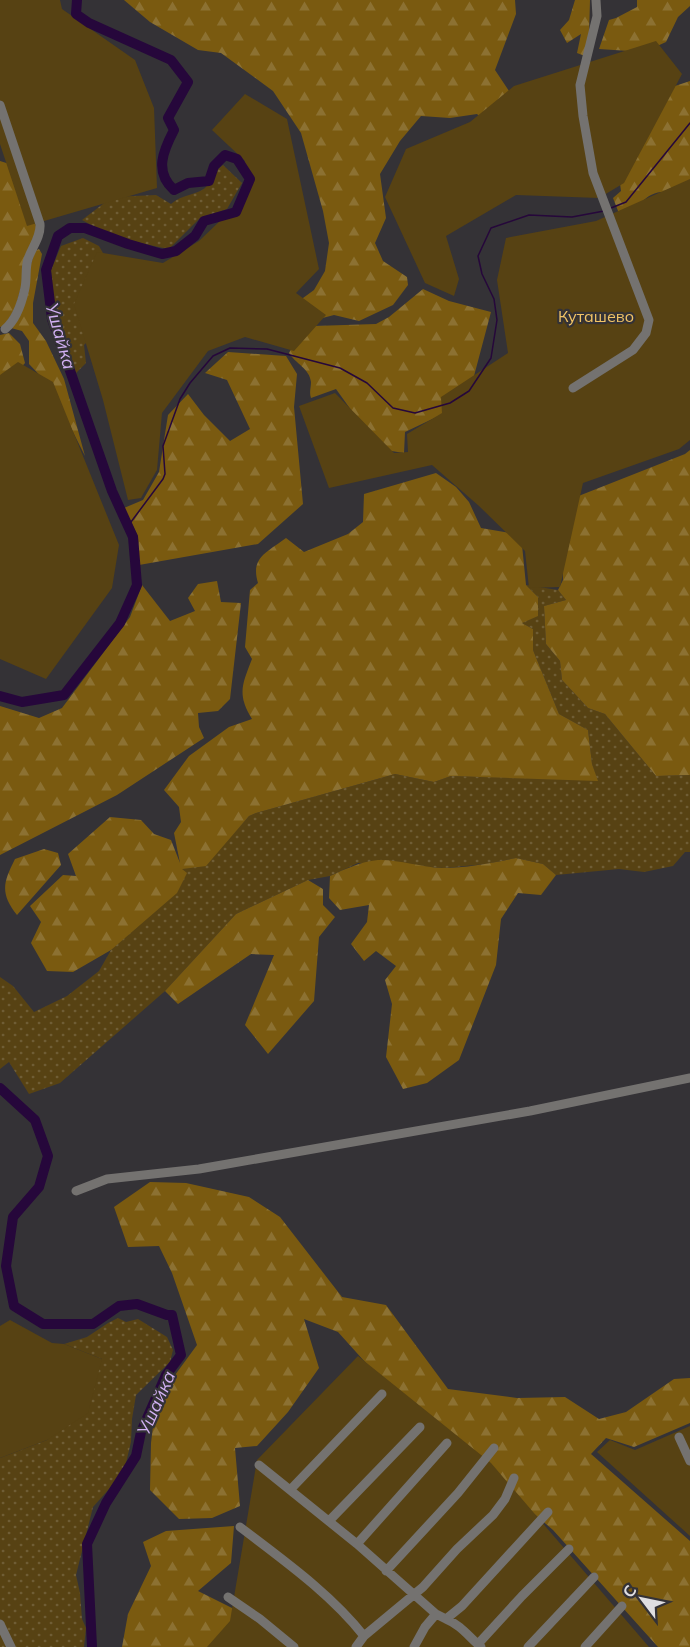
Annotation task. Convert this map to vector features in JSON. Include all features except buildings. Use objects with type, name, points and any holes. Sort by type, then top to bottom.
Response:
[{"type":"street","points":[[573,388],[633,350],[646,333],[649,320],[593,173],[583,116],[580,85],[597,16],[596,0]]},
{"type":"street","points":[[0,105],[40,224],[40,230],[28,260],[25,288],[17,313],[12,324],[5,329]]},
{"type":"street","points":[[76,1191],[107,1179],[210,1168],[530,1111],[690,1078]]},
{"type":"street","points":[[290,1490],[382,1394]]},
{"type":"street","points":[[329,1521],[420,1426]]},
{"type":"street","points":[[679,1437],[690,1461]]},
{"type":"street","points":[[357,1544],[447,1443]]},
{"type":"street","points":[[386,1571],[458,1493],[494,1448]]},
{"type":"street","points":[[260,1465],[357,1544],[436,1614],[458,1624],[469,1638],[480,1646],[522,1596],[569,1549]]},
{"type":"street","points":[[356,1647],[364,1636],[415,1594],[493,1515],[505,1499],[514,1478]]},
{"type":"street","points":[[446,1619],[462,1606],[548,1512]]},
{"type":"street","points":[[240,1527],[298,1572],[352,1621],[364,1636]]},
{"type":"street","points":[[528,1647],[594,1577]]},
{"type":"street","points":[[228,1596],[294,1647]]},
{"type":"street","points":[[585,1647],[622,1606]]},
{"type":"street","points":[[414,1647],[425,1627],[436,1614]]},
{"type":"street","points":[[0,1624],[11,1647]]},
{"type":"green space","points":[[0,0],[60,0],[62,9],[135,60],[154,108],[157,188],[27,226],[0,144]]},
{"type":"green space","points":[[124,0],[515,0],[516,14],[495,70],[511,94],[495,131],[477,114],[450,118],[421,116],[400,141],[380,174],[386,218],[375,243],[383,261],[407,277],[408,285],[393,305],[359,321],[334,315],[315,320],[288,309],[314,290],[325,271],[329,243],[323,211],[301,133],[273,91],[221,53],[198,50],[150,22]]},
{"type":"green space","points":[[575,0],[590,0],[589,35],[585,56],[577,53],[581,34],[567,43],[560,30],[569,20]]},
{"type":"green space","points":[[637,0],[690,0],[690,6],[678,17],[666,42],[644,52],[599,49],[609,20],[637,7]]},
{"type":"green space","points":[[656,41],[682,74],[624,183],[599,198],[516,195],[446,236],[459,279],[454,296],[425,283],[385,197],[406,149],[470,122],[514,86]]},
{"type":"green space","points":[[690,81],[690,182],[674,192],[651,195],[630,212],[620,216],[613,198],[621,191],[619,176],[666,89]]},
{"type":"green space","points":[[245,94],[287,119],[319,269],[296,293],[326,315],[294,351],[245,337],[208,351],[162,413],[157,470],[141,498],[128,500],[103,400],[74,304],[97,252],[163,263],[199,241],[245,197],[245,161],[212,130]]},
{"type":"green space","points":[[0,161],[16,166],[37,229],[15,309],[4,326],[0,327]]},
{"type":"green space","points":[[223,165],[242,183],[227,209],[200,218],[169,249],[124,238],[82,220],[112,197],[156,195],[171,204],[205,188]]},
{"type":"green space","name":"Куташево","points":[[690,179],[690,440],[679,449],[583,483],[560,587],[529,588],[525,551],[479,506],[432,465],[329,488],[299,406],[335,393],[394,453],[408,452],[407,434],[442,413],[441,397],[508,353],[497,280],[506,238],[596,221]]},
{"type":"green space","points":[[83,238],[99,246],[108,262],[103,326],[84,345],[86,363],[76,373],[57,322],[51,270],[61,246]]},
{"type":"green space","points":[[39,249],[42,254],[33,303],[33,323],[46,341],[64,379],[85,456],[50,386],[29,364],[29,341],[22,331],[11,328],[35,251]]},
{"type":"green space","points":[[423,289],[449,301],[491,312],[474,376],[445,413],[405,432],[404,453],[379,449],[336,389],[311,398],[310,377],[289,353],[294,344],[314,326],[376,324],[389,317]]},
{"type":"green space","points":[[9,333],[20,344],[25,363],[18,371],[0,378],[0,335]]},
{"type":"green space","points":[[228,352],[286,356],[297,374],[294,407],[303,504],[258,544],[139,565],[138,536],[124,508],[143,500],[159,472],[168,415],[188,394],[204,415],[230,441],[250,429],[227,380],[205,373]]},
{"type":"green space","points":[[18,362],[53,382],[119,545],[112,588],[46,679],[0,659],[0,375]]},
{"type":"green space","points":[[690,450],[690,775],[656,776],[605,714],[588,708],[562,680],[560,661],[546,644],[544,606],[566,600],[558,590],[563,580],[562,522],[576,497]]},
{"type":"green space","points":[[436,473],[456,487],[469,502],[481,528],[521,535],[526,585],[538,597],[538,616],[522,623],[533,629],[533,650],[559,714],[588,730],[592,764],[598,781],[451,776],[434,782],[395,774],[256,813],[249,816],[206,866],[182,869],[187,873],[177,893],[111,950],[73,972],[47,971],[31,943],[41,922],[30,906],[63,875],[76,876],[68,854],[110,817],[141,820],[154,834],[171,840],[180,863],[174,833],[181,822],[179,807],[164,790],[189,756],[229,727],[252,719],[243,696],[244,683],[252,659],[245,647],[250,590],[258,583],[256,567],[262,556],[286,538],[304,552],[348,534],[363,522],[364,494]]},
{"type":"green space","points":[[217,581],[221,602],[241,603],[230,699],[218,711],[198,713],[199,727],[204,738],[117,795],[0,855],[0,706],[39,718],[62,708],[130,617],[142,585],[170,621],[195,611],[188,598],[198,584]]},
{"type":"green space","points":[[526,585],[558,590],[566,600],[544,606],[546,644],[560,661],[562,680],[588,708],[605,714],[656,776],[690,775],[690,852],[685,852],[673,866],[644,872],[619,869],[556,875],[543,864],[516,858],[486,864],[444,868],[358,863],[330,876],[308,880],[236,914],[165,991],[60,1083],[29,1094],[9,1062],[0,1069],[0,977],[13,986],[34,1012],[67,996],[99,971],[111,950],[181,869],[233,834],[249,816],[395,774],[434,782],[451,776],[597,780],[592,764],[588,730],[559,714],[533,650],[533,629],[522,623],[538,597]]},
{"type":"green space","points":[[44,849],[58,853],[61,865],[17,915],[6,894],[8,875],[15,859]]},
{"type":"green space","points":[[516,858],[543,864],[556,875],[541,895],[518,893],[501,919],[496,965],[459,1060],[427,1083],[403,1089],[386,1057],[392,1004],[385,980],[396,966],[376,951],[364,961],[351,944],[367,922],[369,905],[340,910],[329,898],[330,876],[359,864],[378,860],[442,868]]},
{"type":"green space","points":[[308,880],[323,889],[323,905],[335,917],[319,937],[314,1001],[268,1054],[245,1025],[274,955],[251,954],[178,1004],[165,991],[236,914]]},
{"type":"green space","points":[[150,1182],[186,1183],[249,1197],[280,1217],[342,1297],[386,1305],[448,1389],[517,1398],[565,1397],[599,1419],[626,1412],[674,1379],[690,1378],[690,1423],[634,1447],[606,1438],[591,1454],[690,1541],[690,1647],[658,1647],[553,1530],[392,1392],[338,1332],[304,1319],[319,1368],[288,1412],[257,1446],[235,1448],[240,1506],[212,1518],[179,1519],[150,1490],[151,1443],[156,1401],[197,1345],[172,1273],[159,1246],[128,1247],[114,1207]]},
{"type":"green space","points":[[118,1318],[126,1322],[138,1319],[167,1337],[173,1350],[170,1362],[136,1395],[131,1442],[125,1467],[93,1507],[76,1575],[82,1619],[86,1628],[84,1647],[0,1647],[0,1458],[47,1440],[102,1359],[64,1344],[87,1337]]},
{"type":"green space","points":[[10,1320],[52,1343],[64,1344],[102,1359],[88,1413],[47,1440],[0,1458],[0,1326]]},
{"type":"green space","points":[[358,1356],[491,1463],[649,1647],[207,1647],[230,1621],[257,1460]]},
{"type":"green space","points":[[690,1426],[690,1536],[597,1452],[610,1440],[635,1450]]},
{"type":"green space","points":[[234,1526],[231,1563],[198,1591],[238,1611],[220,1647],[122,1647],[128,1614],[151,1566],[143,1542],[166,1531]]},
{"type":"waterway","name":"Ушайка","points":[[0,696],[22,702],[64,695],[120,623],[137,585],[133,537],[112,491],[52,319],[46,270],[58,236],[70,228],[85,228],[162,254],[176,251],[195,236],[204,221],[236,212],[250,179],[237,159],[225,155],[214,166],[209,181],[188,183],[174,190],[164,176],[162,161],[174,130],[168,118],[188,82],[171,60],[89,23],[76,14],[77,0]]},
{"type":"waterway","points":[[611,208],[626,202],[690,123]]},
{"type":"waterway","points":[[128,526],[163,479],[165,474],[163,446],[180,399],[190,383],[213,356],[230,348],[267,349],[340,368],[367,383],[393,408],[415,413],[450,403],[469,391],[491,358],[497,320],[494,299],[482,274],[478,256],[491,228],[529,215],[572,217],[604,211]]},
{"type":"waterway","name":"Ушайка","points":[[0,1088],[35,1120],[48,1156],[39,1187],[13,1217],[6,1266],[14,1306],[43,1324],[93,1324],[119,1306],[137,1304],[172,1315],[181,1355],[166,1375],[141,1432],[136,1456],[106,1503],[87,1544],[92,1647]]}]
